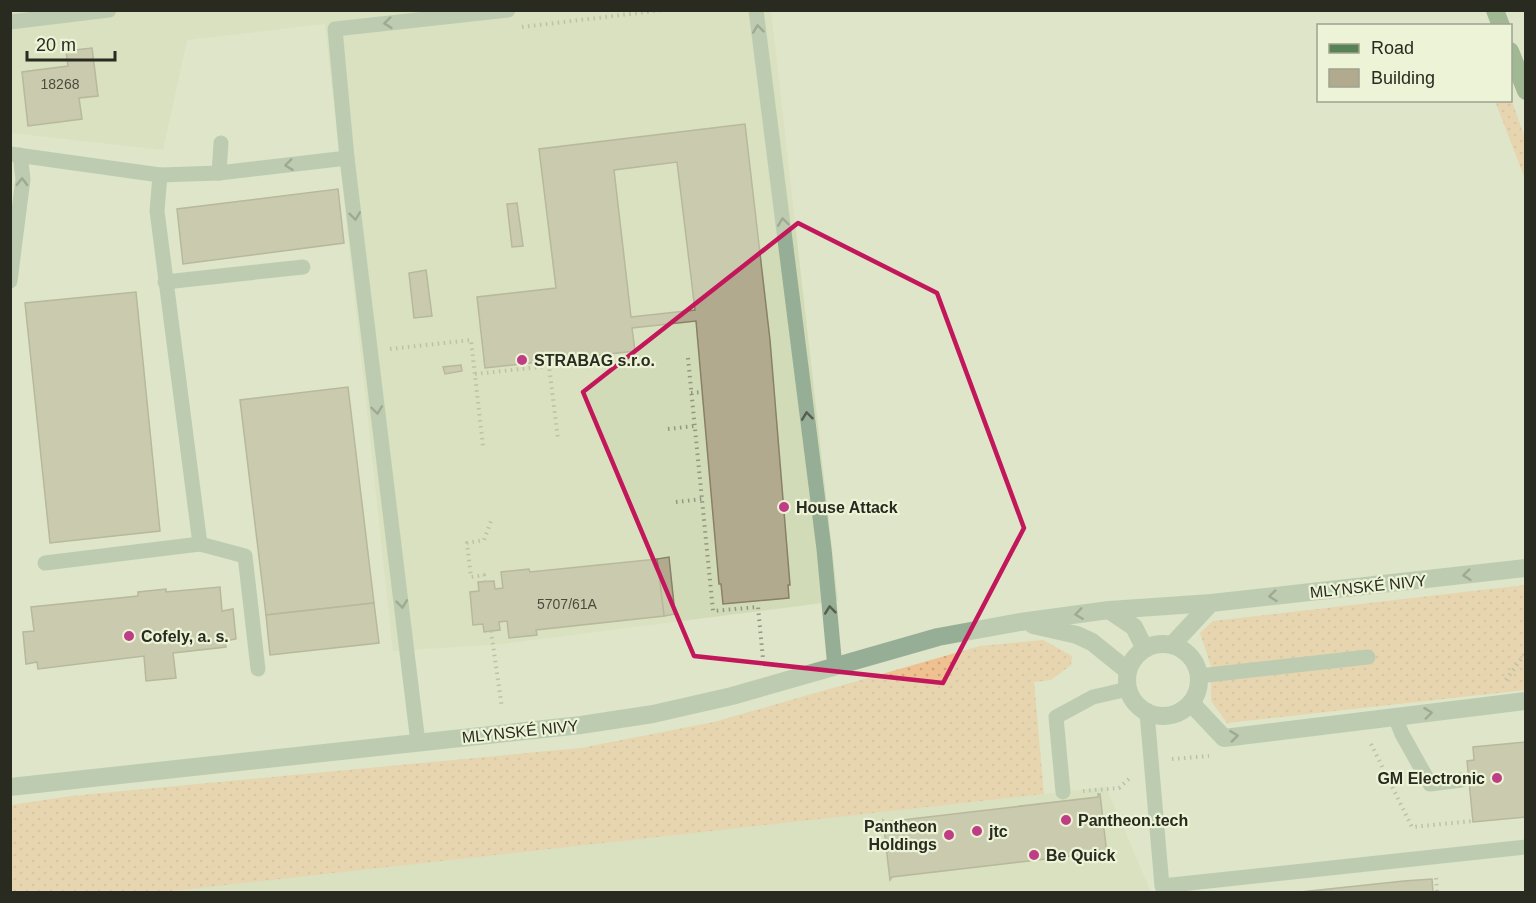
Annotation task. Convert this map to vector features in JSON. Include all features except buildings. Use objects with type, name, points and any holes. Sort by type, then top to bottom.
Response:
[{"type":"main road","points":[[1512,56],[1526,91]]},
{"type":"street","name":"MLYNSKÉ NIVY","points":[[10,787],[581,725],[653,714],[732,696],[938,637],[1020,622],[1109,610],[1211,603],[1526,568]]},
{"type":"street","points":[[1172,645],[1211,603]]},
{"type":"street","points":[[1109,610],[1134,627],[1145,649]]},
{"type":"street","name":"MLYNSKÉ NIVY","points":[[1020,622],[1077,635],[1092,642],[1128,670]]},
{"type":"street","points":[[1158,644],[1172,645],[1190,656],[1199,676],[1198,690],[1191,703],[1180,712],[1167,716],[1148,712],[1137,705],[1128,689],[1128,670],[1134,658],[1145,649],[1158,644]]},
{"type":"street","points":[[1191,703],[1224,738],[1526,701]]},
{"type":"lane","points":[[10,22],[109,10]]},
{"type":"lane","points":[[418,742],[347,159],[335,29],[508,10]]},
{"type":"lane","points":[[756,10],[824,549],[835,668]]},
{"type":"lane","points":[[219,173],[221,143]]},
{"type":"lane","points":[[10,281],[23,179],[15,154],[160,175],[219,173],[347,159]]},
{"type":"lane","points":[[160,175],[157,211],[200,544]]},
{"type":"lane","points":[[165,282],[303,267]]},
{"type":"lane","points":[[45,563],[200,544],[245,556],[258,669]]},
{"type":"lane","points":[[1199,676],[1368,657]]},
{"type":"lane","points":[[1063,792],[1056,717],[1093,697],[1128,689]]},
{"type":"lane","points":[[1148,712],[1163,889],[1526,847]]},
{"type":"lane","points":[[1395,717],[1430,784],[1462,780]]},
{"type":"path","points":[[510,29],[663,10]]},
{"type":"path","points":[[384,350],[471,340],[483,447]]},
{"type":"path","points":[[688,358],[713,611],[758,607],[763,659]]},
{"type":"path","points":[[475,374],[549,366],[558,439]]},
{"type":"path","points":[[691,393],[702,392]]},
{"type":"path","points":[[668,429],[694,426]]},
{"type":"path","points":[[676,502],[702,499]]},
{"type":"path","points":[[485,582],[484,575],[471,577],[467,543],[483,540],[491,521]]},
{"type":"path","points":[[492,631],[502,708]]},
{"type":"path","points":[[1370,738],[1373,749],[1412,827],[1473,820]]},
{"type":"path","points":[[1435,874],[1437,892]]},
{"type":"highlighted area","points":[[798,223],[937,293],[1024,528],[943,683],[694,656],[583,392]]},
{"type":"shaded area","points":[[11,11],[771,11],[838,601],[503,644],[393,651],[325,24],[187,40],[163,150],[11,133]]},
{"type":"shaded area","points":[[1495,102],[1512,102],[1525,138],[1525,179]]},
{"type":"shaded area","points":[[1525,585],[1525,690],[1227,723],[1211,701],[1211,666],[1200,633],[1213,621]]},
{"type":"shaded area","points":[[1043,640],[1072,656],[1071,665],[1051,680],[1034,682],[1044,794],[164,892],[11,892],[11,805],[71,796],[581,748],[714,722],[980,646]]},
{"type":"shaded area","points":[[1106,787],[1151,892],[164,892],[1044,794]]},
{"type":"place","name":"STRABAG s.r.o.","points":[[522,360]]},
{"type":"place","name":"House Attack","points":[[784,507]]},
{"type":"place","name":"Cofely, a. s.","points":[[129,636]]},
{"type":"place","name":"GM Electronic","points":[[1497,778]]},
{"type":"place","name":"Pantheon.tech","points":[[1066,820]]},
{"type":"place","name":"jtc","points":[[977,831]]},
{"type":"place","name":"Pantheon Holdings","points":[[949,835]]},
{"type":"place","name":"Be Quick","points":[[1034,855]]}]
